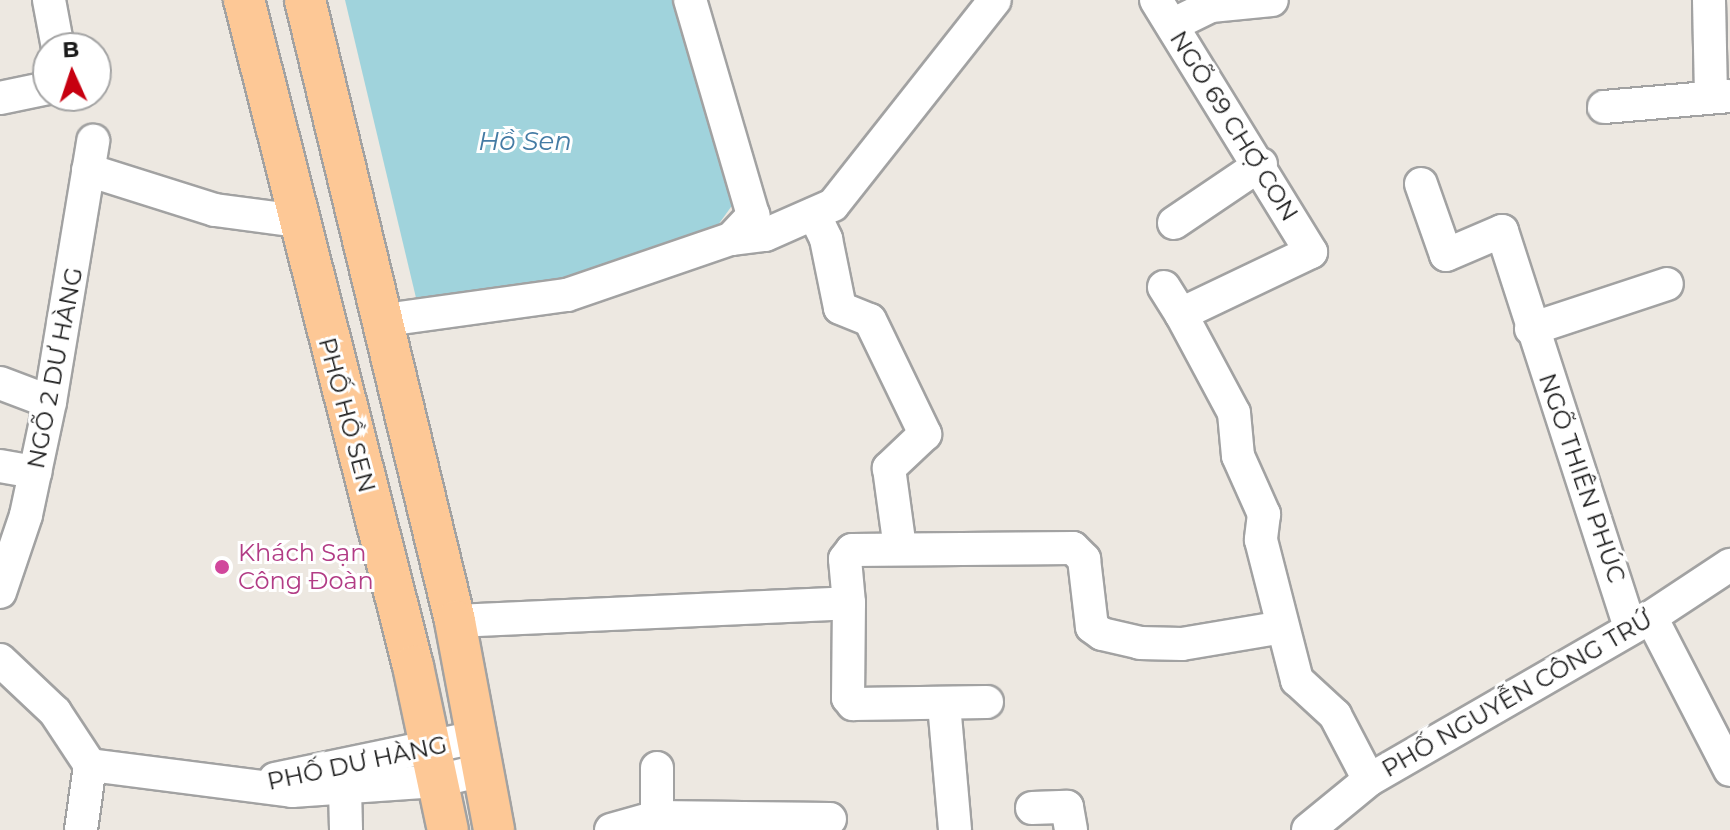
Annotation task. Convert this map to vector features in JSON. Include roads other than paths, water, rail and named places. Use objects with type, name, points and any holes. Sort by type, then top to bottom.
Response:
[{"type":"main road","name":"PHỐ HỒ SEN","points":[[244,0],[448,830]]},
{"type":"main road","points":[[305,0],[386,320],[455,621],[494,830]]},
{"type":"street","points":[[49,0],[55,32]]},
{"type":"street","points":[[690,0],[753,215],[731,239]]},
{"type":"street","points":[[386,320],[567,295],[731,239],[765,235],[833,205],[995,0]]},
{"type":"street","points":[[1164,13],[1272,0]]},
{"type":"street","points":[[1604,107],[1720,97],[1709,0]]},
{"type":"street","name":"NGÕ 69 CHỢ CON","points":[[1164,13],[1261,164],[1311,252],[1181,314]]},
{"type":"street","points":[[0,98],[32,91]]},
{"type":"street","name":"NGÕ 2 DƯ HÀNG","points":[[0,592],[35,472],[50,402],[90,155],[215,210],[297,221]]},
{"type":"street","points":[[1174,223],[1261,164]]},
{"type":"street","name":"NGÕ THIÊN PHÚC","points":[[1421,184],[1446,255],[1502,231],[1531,329],[1640,622],[1730,770]]},
{"type":"street","points":[[814,214],[826,239],[840,308],[870,320],[925,434],[889,468],[900,548]]},
{"type":"street","points":[[1531,329],[1667,284]]},
{"type":"street","points":[[1164,287],[1234,413],[1238,456],[1264,514],[1261,540],[1297,680],[1335,715],[1369,780]]},
{"type":"street","points":[[0,383],[50,402]]},
{"type":"street","points":[[0,466],[35,472]]},
{"type":"street","points":[[987,702],[853,704],[848,698],[849,603],[845,559],[852,550],[1073,548],[1084,559],[1092,627],[1140,643],[1182,644],[1282,627]]},
{"type":"street","name":"PHỐ NGUYỄN CÔNG TRỨ","points":[[1308,830],[1369,780],[1640,622],[1730,565]]},
{"type":"street","points":[[455,621],[849,603]]},
{"type":"street","points":[[3,666],[55,712],[90,765],[81,830]]},
{"type":"street","points":[[944,704],[955,830]]},
{"type":"street","points":[[261,785],[292,791],[345,788],[480,754]]},
{"type":"street","name":"PHỐ DƯ HÀNG","points":[[90,765],[261,785],[291,772],[434,764]]},
{"type":"street","points":[[657,768],[657,817]]},
{"type":"street","points":[[345,788],[346,830]]},
{"type":"street","points":[[1032,808],[1067,807],[1071,830]]},
{"type":"street","points":[[611,830],[657,817],[830,819]]},
{"type":"water","name":"Hồ Sen","points":[[345,0],[676,0],[736,200],[718,225],[593,275],[417,302]]},
{"type":"place","name":"Khách Sạn Công Đoàn","points":[[222,567]]}]
